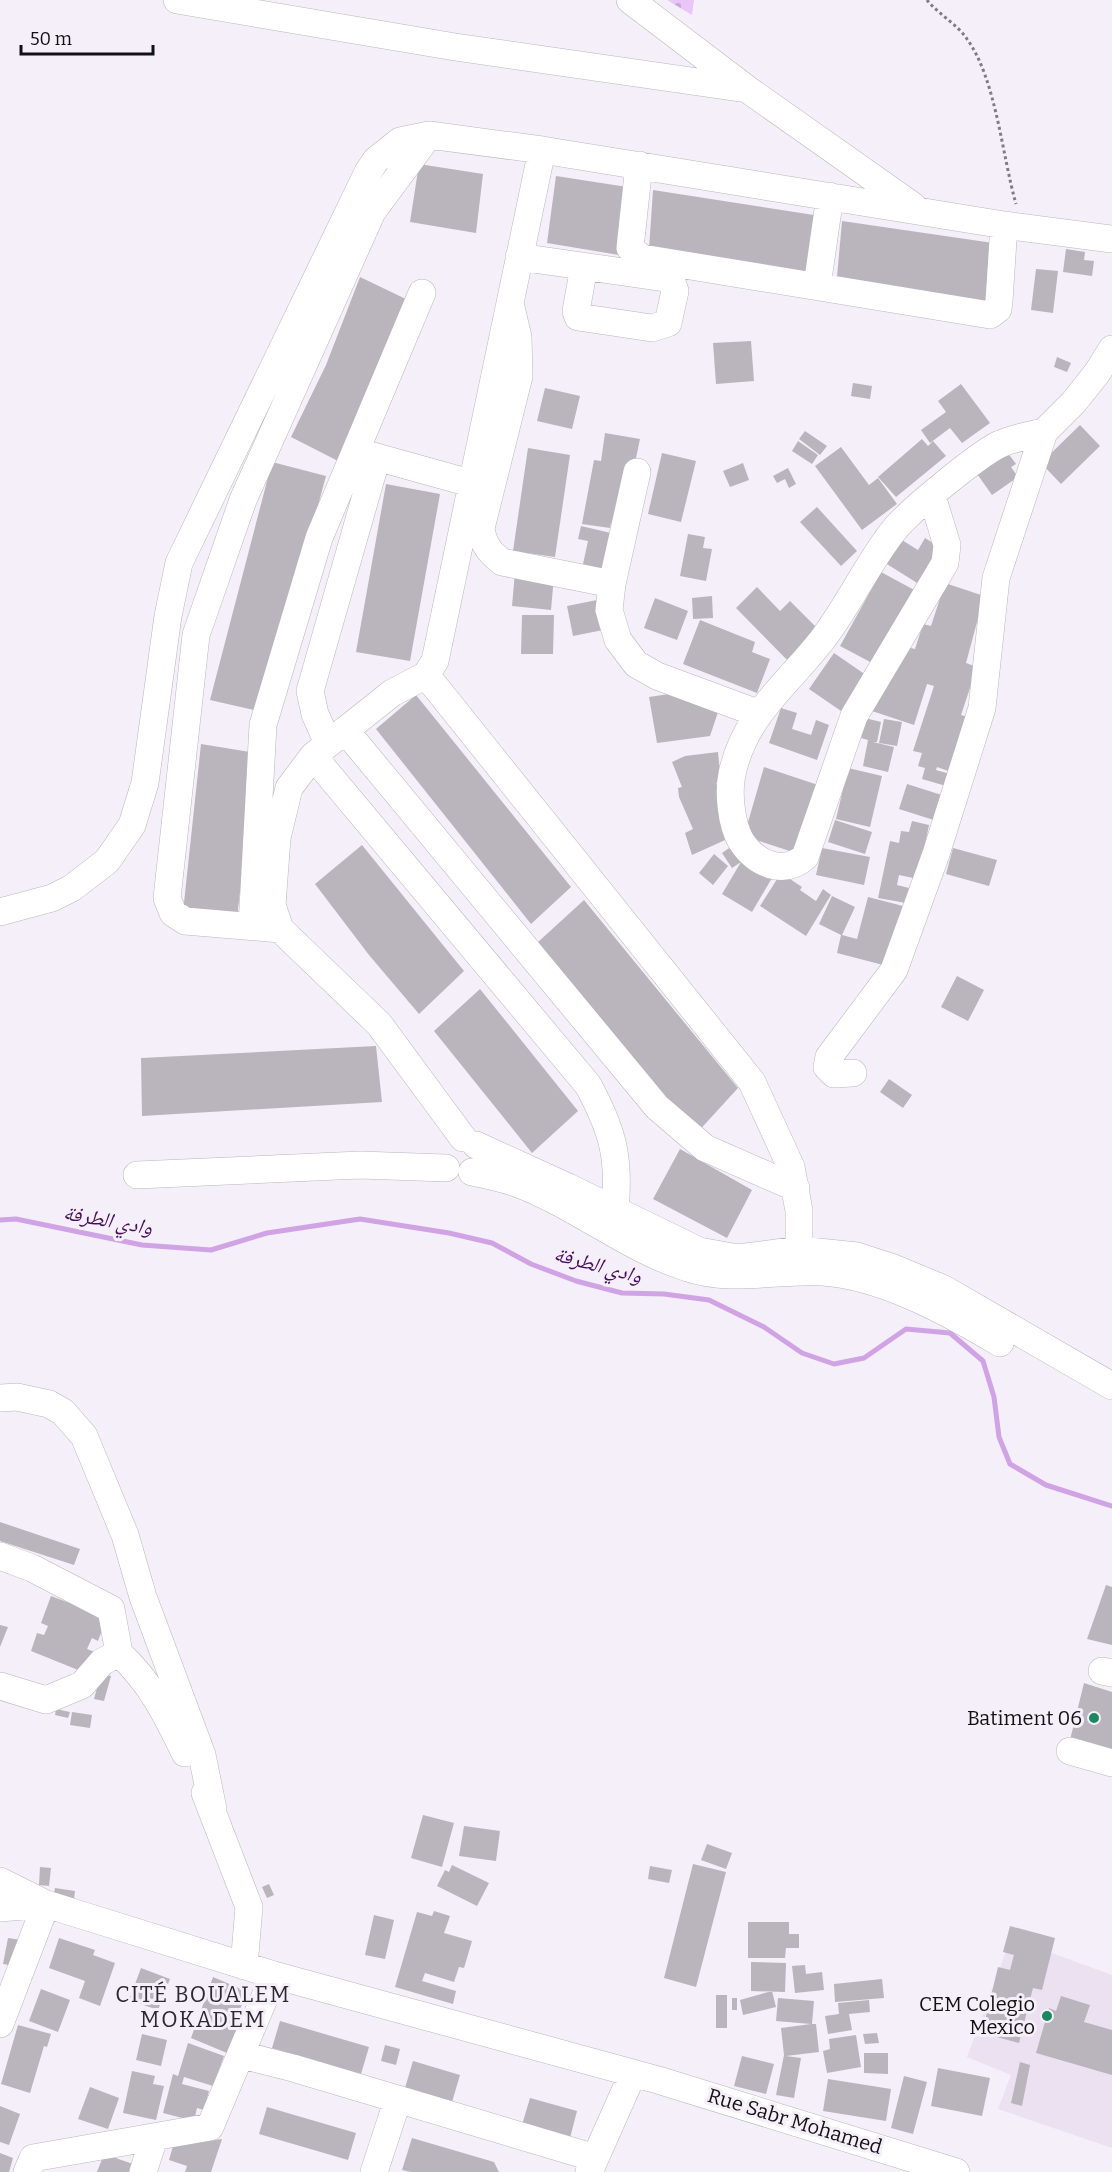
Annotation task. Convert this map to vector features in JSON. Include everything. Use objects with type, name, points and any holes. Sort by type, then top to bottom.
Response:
[{"type":"street","points":[[177,0],[455,47],[747,89]]},
{"type":"street","points":[[630,0],[747,89],[919,211]]},
{"type":"street","points":[[0,912],[52,898],[72,888],[107,861],[132,825],[145,783],[168,616],[180,563],[368,172],[376,160],[393,145],[414,137],[429,135],[542,150],[1013,226],[1112,239]]},
{"type":"street","points":[[280,929],[185,921],[173,913],[167,898],[195,635],[243,500],[372,212],[429,135]]},
{"type":"street","points":[[542,150],[470,483],[462,537],[435,661],[426,675],[392,693],[329,743],[289,788],[277,838],[272,905],[280,929],[379,1024],[464,1156],[646,1251],[697,1271],[733,1276],[785,1271],[825,1272],[887,1285],[1112,1402]]},
{"type":"street","points":[[639,165],[630,248],[642,258],[990,315],[998,309],[1013,226]]},
{"type":"street","points":[[818,286],[830,196]]},
{"type":"street","points":[[519,257],[584,267]]},
{"type":"street","points":[[422,293],[368,454],[310,691],[315,714],[329,743],[588,1085],[609,1128],[615,1149],[618,1173],[615,1210]]},
{"type":"street","points":[[510,303],[518,337],[519,376],[481,528],[483,542],[490,553],[501,562],[612,584]]},
{"type":"street","points":[[853,1073],[834,1074],[827,1067],[829,1057],[894,970],[936,854],[982,708],[996,578],[1044,432],[1086,387],[1112,349]]},
{"type":"street","points":[[932,496],[946,545],[945,563],[854,716],[811,847],[805,857],[796,865],[784,868],[763,861],[740,840],[732,808],[732,773],[757,713],[830,630],[893,531],[932,496],[989,450],[1001,444],[1044,432]]},
{"type":"street","points":[[252,926],[263,725],[319,538],[368,454]]},
{"type":"street","points":[[368,454],[470,483]]},
{"type":"street","points":[[637,472],[612,584],[609,610],[618,640],[636,664],[657,676],[757,713]]},
{"type":"street","points":[[426,675],[752,1082],[791,1167],[801,1232],[799,1250]]},
{"type":"street","points":[[329,743],[657,1107],[705,1148],[796,1188]]},
{"type":"street","points":[[137,1175],[360,1165],[464,1156],[615,1210],[687,1247],[712,1255],[738,1258],[799,1250],[857,1256],[933,1285],[1112,1386]]},
{"type":"street","points":[[0,1398],[17,1397],[49,1404],[63,1412],[84,1436],[124,1535],[143,1597],[202,1755],[213,1809]]},
{"type":"street","points":[[0,1556],[32,1568],[111,1609],[119,1653],[141,1673],[152,1690],[213,1809],[249,1907],[244,1966]]},
{"type":"street","points":[[0,1580],[32,1568]]},
{"type":"street","points":[[0,1686],[46,1700],[82,1685],[102,1662],[119,1653]]},
{"type":"street","points":[[1070,1751],[1112,1763]]},
{"type":"street","points":[[0,1881],[46,1904]]},
{"type":"street","points":[[0,1908],[46,1904]]},
{"type":"street","points":[[0,2024],[46,1904]]},
{"type":"street","name":"Rue Sabr Mohamed","points":[[46,1904],[273,1975],[633,2073],[952,2172]]},
{"type":"street","points":[[27,2172],[33,2158],[210,2127],[242,2055],[273,1975]]},
{"type":"street","points":[[242,2055],[398,2099],[592,2165],[633,2073]]},
{"type":"street","points":[[374,2172],[398,2099]]},
{"type":"street","points":[[143,2172],[154,2138]]},
{"type":"path","points":[[927,0],[966,37],[977,56],[986,80],[1013,226]]},
{"type":"shaded area","name":"CEM Colegio Mexico","points":[[1011,1938],[1112,1975],[1112,2148],[998,2109],[1011,2075],[967,2057]]},
{"type":"green space","points":[[667,0],[694,0],[692,15]]},
{"type":"building","points":[[419,164],[483,174],[476,233],[410,222]]},
{"type":"building","points":[[556,176],[627,187],[619,255],[547,243]]},
{"type":"building","points":[[653,190],[814,215],[809,275],[649,249]]},
{"type":"building","points":[[842,221],[1000,244],[993,309],[836,288]]},
{"type":"building","points":[[1066,249],[1085,252],[1084,260],[1094,261],[1092,276],[1063,272]]},
{"type":"building","points":[[1036,269],[1058,271],[1053,313],[1031,310]]},
{"type":"building","points":[[360,277],[410,301],[338,461],[291,437],[326,365]]},
{"type":"building","points":[[751,341],[754,381],[716,384],[713,343]]},
{"type":"building","points":[[1057,357],[1071,363],[1067,372],[1054,367]]},
{"type":"building","points":[[853,383],[872,386],[870,399],[851,396]]},
{"type":"building","points":[[961,384],[990,423],[962,443],[950,428],[930,443],[921,430],[946,412],[938,401]]},
{"type":"building","points":[[545,388],[580,396],[572,429],[537,421]]},
{"type":"building","points":[[1080,425],[1100,446],[1061,484],[1041,463]]},
{"type":"building","points":[[805,431],[827,446],[820,455],[799,439]]},
{"type":"building","points":[[605,433],[640,439],[622,525],[611,523],[610,528],[582,524],[594,460],[601,461]]},
{"type":"building","points":[[922,439],[928,446],[933,441],[946,456],[896,497],[878,477]]},
{"type":"building","points":[[798,441],[818,455],[812,464],[792,451]]},
{"type":"building","points":[[841,447],[869,485],[878,478],[897,504],[862,530],[815,466]]},
{"type":"building","points":[[528,448],[570,455],[555,557],[513,551]]},
{"type":"building","points":[[1005,449],[1016,464],[1011,467],[1018,477],[992,495],[975,471]]},
{"type":"building","points":[[662,453],[696,461],[681,522],[648,514]]},
{"type":"building","points":[[272,462],[326,476],[262,712],[210,700]]},
{"type":"building","points":[[743,463],[749,480],[730,487],[723,471]]},
{"type":"building","points":[[788,468],[796,484],[789,488],[785,479],[777,483],[773,476]]},
{"type":"building","points":[[386,484],[440,494],[410,661],[356,652]]},
{"type":"building","points":[[817,507],[857,551],[841,566],[800,522]]},
{"type":"building","points":[[581,526],[615,534],[606,570],[583,564],[588,541],[578,539]]},
{"type":"building","points":[[688,534],[705,537],[703,548],[712,549],[706,581],[680,576]]},
{"type":"building","points":[[897,537],[918,550],[925,538],[944,550],[922,586],[882,561]]},
{"type":"building","points":[[515,572],[554,576],[551,610],[512,606]]},
{"type":"building","points":[[881,572],[916,591],[874,664],[840,646]]},
{"type":"building","points":[[945,583],[984,596],[966,663],[977,667],[961,715],[968,717],[951,772],[937,767],[936,770],[950,774],[946,786],[922,779],[925,768],[918,766],[922,753],[913,751],[934,686],[927,684],[914,725],[872,711],[906,647],[915,649],[923,624],[931,626]]},
{"type":"building","points":[[757,587],[780,611],[790,601],[821,632],[794,667],[736,608]]},
{"type":"building","points":[[712,596],[713,618],[693,619],[692,598]]},
{"type":"building","points":[[655,598],[688,611],[677,640],[644,628]]},
{"type":"building","points":[[597,600],[603,630],[573,636],[567,606]]},
{"type":"building","points":[[522,615],[554,615],[553,654],[521,654]]},
{"type":"building","points":[[700,620],[755,642],[752,652],[770,659],[757,693],[683,664]]},
{"type":"building","points":[[834,653],[866,675],[841,711],[809,689]]},
{"type":"building","points":[[690,691],[720,706],[710,736],[657,743],[649,697]]},
{"type":"building","points":[[416,695],[571,887],[531,924],[376,729]]},
{"type":"building","points":[[781,708],[797,713],[792,729],[811,735],[816,720],[829,725],[817,760],[769,743]]},
{"type":"building","points":[[865,718],[881,722],[877,742],[873,742],[894,747],[888,772],[863,766],[868,740],[861,738]]},
{"type":"building","points":[[884,719],[902,722],[897,746],[879,743]]},
{"type":"building","points":[[201,744],[256,753],[237,918],[183,912]]},
{"type":"building","points":[[718,752],[721,783],[716,783],[734,836],[692,855],[685,833],[693,829],[679,797],[678,788],[682,787],[672,762],[685,756]]},
{"type":"building","points":[[764,767],[821,786],[799,854],[744,836]]},
{"type":"building","points":[[848,768],[882,776],[870,827],[836,819]]},
{"type":"building","points":[[907,784],[948,797],[940,822],[899,809]]},
{"type":"building","points":[[835,820],[872,832],[865,854],[828,842]]},
{"type":"building","points":[[912,821],[929,825],[918,879],[899,875],[897,885],[909,888],[906,903],[878,898],[890,841],[899,843],[901,831],[909,832]]},
{"type":"building","points":[[738,842],[772,878],[752,912],[722,894],[741,862],[732,868],[722,853]]},
{"type":"building","points":[[362,845],[464,971],[419,1014],[369,955],[315,884]]},
{"type":"building","points":[[822,848],[870,857],[864,885],[816,875]]},
{"type":"building","points":[[953,848],[997,860],[989,886],[946,874]]},
{"type":"building","points":[[714,854],[728,866],[713,885],[699,873]]},
{"type":"building","points":[[781,873],[802,887],[800,890],[816,901],[823,889],[831,895],[806,936],[760,906]]},
{"type":"building","points":[[832,896],[855,907],[842,935],[857,939],[868,897],[903,906],[887,966],[837,953],[841,935],[819,924]]},
{"type":"building","points":[[584,900],[738,1088],[695,1135],[537,943]]},
{"type":"building","points":[[957,976],[984,990],[968,1021],[941,1007]]},
{"type":"building","points":[[480,989],[578,1111],[532,1153],[434,1031]]},
{"type":"building","points":[[376,1046],[382,1102],[142,1116],[141,1058]]},
{"type":"building","points":[[889,1079],[912,1095],[903,1108],[880,1092]]},
{"type":"building","points":[[680,1149],[752,1190],[727,1238],[653,1199]]},
{"type":"building","points":[[0,1522],[80,1549],[74,1565],[0,1541]]},
{"type":"building","points":[[1106,1585],[1112,1587],[1112,1645],[1087,1639]]},
{"type":"building","points":[[51,1596],[107,1617],[98,1641],[92,1638],[87,1649],[95,1652],[88,1674],[31,1651],[37,1633],[44,1635],[48,1626],[41,1623]]},
{"type":"building","points":[[0,1625],[8,1627],[0,1647]]},
{"type":"building","points":[[101,1674],[111,1676],[104,1701],[94,1699]]},
{"type":"building","name":"Batiment 06","points":[[1084,1683],[1112,1692],[1112,1756],[1069,1744]]},
{"type":"building","points":[[56,1709],[70,1712],[68,1718],[55,1715]]},
{"type":"building","points":[[72,1712],[92,1715],[90,1728],[70,1725]]},
{"type":"building","points":[[423,1815],[454,1823],[442,1867],[411,1858]]},
{"type":"building","points":[[464,1826],[500,1831],[496,1861],[459,1856]]},
{"type":"building","points":[[707,1844],[732,1853],[726,1869],[701,1860]]},
{"type":"building","points":[[693,1864],[726,1872],[696,1987],[664,1978]]},
{"type":"building","points":[[452,1865],[489,1883],[477,1906],[437,1886],[445,1870],[449,1872]]},
{"type":"building","points":[[650,1866],[672,1870],[669,1883],[648,1879]]},
{"type":"building","points":[[40,1867],[51,1868],[49,1886],[39,1885]]},
{"type":"building","points":[[269,1884],[274,1895],[267,1898],[262,1887]]},
{"type":"building","points":[[55,1888],[75,1891],[74,1900],[53,1898]]},
{"type":"building","points":[[434,1911],[450,1916],[444,1933],[472,1941],[464,1968],[459,1967],[454,1982],[425,1973],[422,1981],[456,1991],[453,2004],[395,1987],[417,1912],[432,1916]]},
{"type":"building","points":[[374,1915],[394,1920],[385,1959],[365,1955]]},
{"type":"building","points":[[748,1922],[789,1922],[789,1934],[799,1934],[799,1948],[786,1948],[785,1958],[748,1958]]},
{"type":"building","points":[[1010,1926],[1055,1938],[1042,1990],[1033,1988],[1019,2043],[982,2033],[998,1967],[1010,1970],[1014,1955],[1003,1952]]},
{"type":"building","points":[[8,1938],[21,1940],[15,1966],[3,1964]]},
{"type":"building","points":[[59,1938],[95,1950],[93,1955],[115,1963],[100,2006],[79,1998],[85,1981],[49,1968]]},
{"type":"building","points":[[751,1962],[786,1963],[785,1992],[751,1991]]},
{"type":"building","points":[[805,1965],[806,1974],[822,1972],[824,1990],[795,1993],[792,1966]]},
{"type":"building","points":[[141,1968],[170,1979],[158,2010],[129,2000]]},
{"type":"building","points":[[213,1977],[248,1992],[239,2011],[243,2013],[227,2053],[191,2038]]},
{"type":"building","points":[[882,1979],[884,1998],[835,2002],[834,1984]]},
{"type":"building","points":[[41,1989],[70,2000],[58,2032],[29,2021]]},
{"type":"building","points":[[772,1991],[776,2007],[743,2015],[740,2000]]},
{"type":"building","points":[[716,1995],[727,1995],[727,2028],[716,2028]]},
{"type":"building","points":[[1061,1996],[1090,2005],[1084,2022],[1112,2030],[1112,2075],[1036,2053],[1049,2008],[1056,2011]]},
{"type":"building","points":[[732,1998],[737,1998],[737,2010],[732,2010]]},
{"type":"building","points":[[778,1998],[814,2001],[812,2024],[816,2024],[819,2052],[786,2056],[801,2058],[794,2098],[776,2095],[784,2055],[781,2028],[811,2024],[776,2021]]},
{"type":"building","points":[[869,2000],[870,2012],[849,2014],[852,2030],[828,2034],[825,2016],[839,2014],[838,2003]]},
{"type":"building","points":[[280,2021],[369,2047],[361,2074],[272,2048]]},
{"type":"building","points":[[18,2025],[51,2034],[47,2047],[44,2046],[30,2093],[1,2084]]},
{"type":"building","points":[[877,2033],[879,2043],[865,2044],[863,2034]]},
{"type":"building","points":[[142,2034],[167,2040],[161,2066],[136,2060]]},
{"type":"building","points":[[856,2035],[861,2067],[827,2073],[823,2051],[830,2049],[829,2039]]},
{"type":"building","points":[[188,2043],[224,2056],[213,2086],[184,2077],[182,2084],[209,2091],[204,2110],[197,2108],[194,2121],[163,2113],[173,2074],[178,2076]]},
{"type":"building","points":[[385,2045],[400,2049],[396,2065],[381,2061]]},
{"type":"building","points":[[864,2053],[888,2053],[888,2074],[864,2073]]},
{"type":"building","points":[[742,2056],[774,2064],[766,2094],[734,2086]]},
{"type":"building","points":[[413,2061],[460,2075],[452,2102],[405,2088]]},
{"type":"building","points":[[1020,2062],[1030,2065],[1022,2106],[1011,2103]]},
{"type":"building","points":[[938,2068],[990,2078],[982,2116],[931,2106]]},
{"type":"building","points":[[132,2071],[155,2076],[153,2084],[164,2086],[156,2120],[123,2113]]},
{"type":"building","points":[[904,2076],[927,2082],[913,2134],[891,2128]]},
{"type":"building","points":[[828,2079],[891,2089],[886,2121],[823,2111]]},
{"type":"building","points":[[90,2087],[119,2098],[108,2129],[78,2119]]},
{"type":"building","points":[[530,2098],[577,2111],[570,2138],[522,2125]]},
{"type":"building","points":[[0,2106],[20,2114],[9,2145],[0,2142]]},
{"type":"building","points":[[267,2107],[356,2133],[348,2160],[259,2134]]},
{"type":"building","points":[[412,2138],[494,2162],[499,2172],[411,2172],[402,2170]]},
{"type":"building","points":[[222,2139],[211,2172],[185,2172],[187,2166],[169,2160],[173,2146]]},
{"type":"building","points":[[0,2153],[13,2158],[9,2172],[0,2172]]},
{"type":"building","points":[[104,2154],[133,2164],[130,2172],[97,2172]]},
{"type":"waterway","name":"وادي الطرفة","points":[[0,1220],[16,1219],[142,1245],[211,1250],[267,1233],[360,1219],[449,1233],[492,1243],[531,1264],[576,1281],[622,1293],[664,1294],[709,1300],[764,1327],[802,1353],[834,1364],[864,1358],[906,1329],[950,1333],[983,1361],[994,1397],[999,1437],[1010,1464],[1046,1485],[1112,1506]]},
{"type":"place","name":"Batiment 06","points":[[1094,1718]]},
{"type":"place","name":"CEM Colegio Mexico","points":[[1047,2016]]},
{"type":"district","name":"CITÉ BOUALEM MOKADEM","points":[[203,2006]]}]
